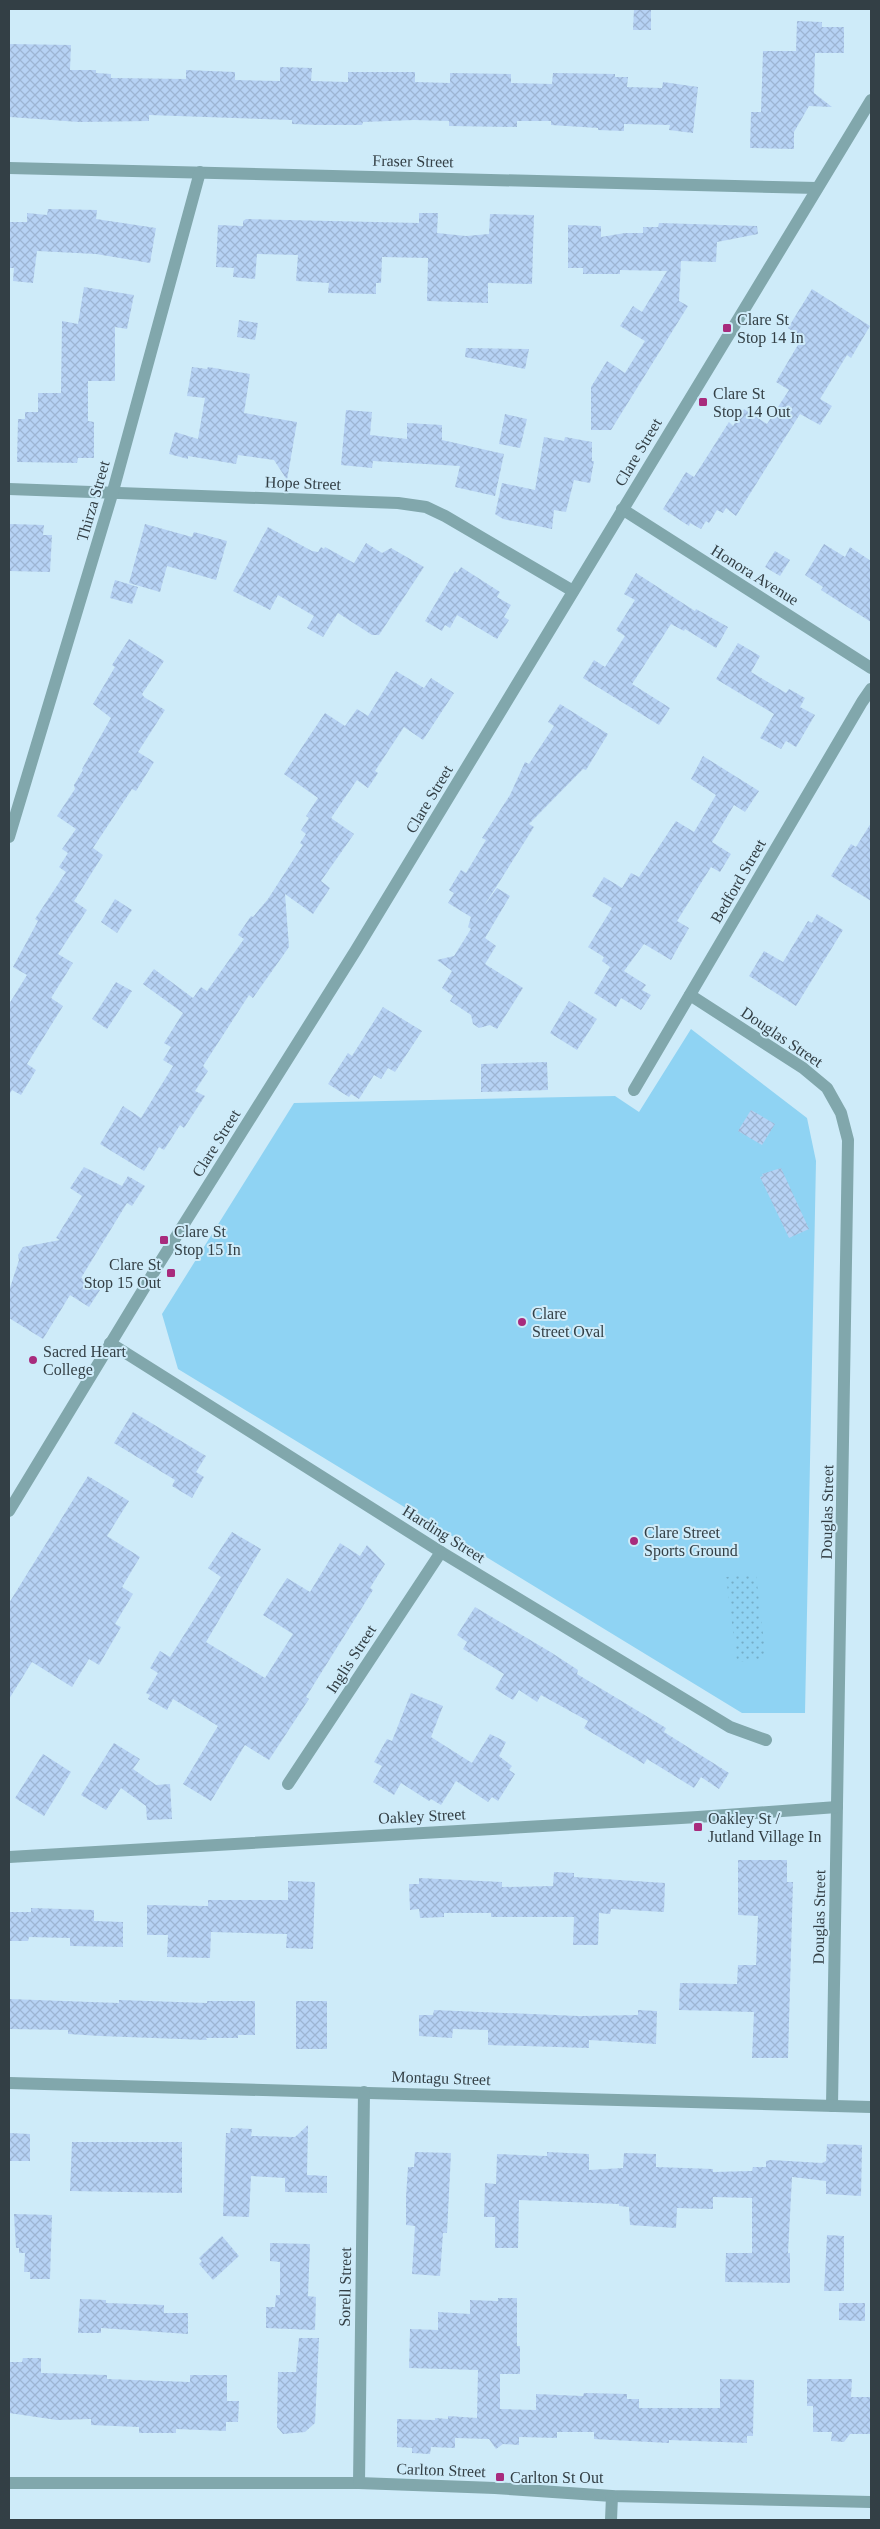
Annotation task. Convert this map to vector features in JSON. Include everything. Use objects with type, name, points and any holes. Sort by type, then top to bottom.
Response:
[{"type":"street","name":"Clare Street","points":[[9,1511],[110,1344],[356,950],[871,100]]},
{"type":"street","name":"Fraser Street","points":[[9,168],[817,188]]},
{"type":"street","name":"Thirza Street","points":[[9,837],[114,491],[200,172]]},
{"type":"street","name":"Hope Street","points":[[9,488],[398,503],[426,507],[445,516],[573,591]]},
{"type":"street","name":"Honora Avenue","points":[[622,509],[871,668]]},
{"type":"street","name":"Bedford Street","points":[[634,1090],[871,689]]},
{"type":"street","name":"Douglas Street","points":[[690,995],[803,1068],[827,1088],[841,1113],[848,1140],[832,2106]]},
{"type":"street","name":"Harding Street","points":[[110,1344],[441,1552],[730,1727],[766,1740]]},
{"type":"street","name":"Inglis Street","points":[[288,1784],[441,1552]]},
{"type":"street","name":"Oakley Street","points":[[9,1857],[698,1817],[837,1806]]},
{"type":"street","name":"Montagu Street","points":[[9,2083],[871,2107]]},
{"type":"street","name":"Sorell Street","points":[[359,2483],[364,2092]]},
{"type":"street","name":"Carlton Street","points":[[9,2483],[359,2483],[495,2488],[612,2496],[871,2502]]},
{"type":"street","points":[[611,2520],[612,2496]]},
{"type":"shaded area","name":"Clare Street Sports Ground","points":[[691,1029],[807,1118],[816,1161],[805,1713],[742,1713],[178,1369],[162,1314],[294,1103],[615,1096],[639,1112]]},
{"type":"shaded area","points":[[756,1574],[766,1659],[737,1662],[726,1577]]},
{"type":"building","points":[[634,9],[651,9],[651,30],[633,30]]},
{"type":"building","points":[[797,21],[822,22],[822,27],[844,27],[844,53],[815,53],[814,93],[832,107],[809,106],[794,132],[794,149],[750,148],[751,112],[761,112],[763,51],[796,51]]},
{"type":"building","points":[[9,44],[71,45],[70,70],[96,70],[96,73],[111,74],[111,78],[186,79],[186,70],[235,72],[235,80],[280,81],[280,67],[312,68],[311,81],[348,82],[348,72],[415,72],[415,82],[450,83],[450,73],[511,74],[511,83],[552,84],[553,73],[615,74],[615,77],[628,77],[627,87],[662,88],[663,82],[698,87],[693,133],[669,130],[670,125],[624,124],[624,131],[551,125],[551,121],[517,121],[517,127],[449,126],[449,121],[414,120],[363,122],[362,125],[317,125],[292,124],[292,120],[149,115],[149,121],[79,122],[10,117]]},
{"type":"building","points":[[48,209],[97,210],[96,219],[156,228],[150,263],[96,254],[37,251],[33,283],[13,281],[14,268],[9,268],[9,222],[27,222],[27,213],[47,215]]},
{"type":"building","points":[[419,213],[438,213],[437,233],[466,236],[489,234],[490,214],[534,215],[532,284],[488,283],[488,303],[427,301],[428,258],[382,257],[381,283],[376,283],[376,294],[328,293],[329,283],[296,281],[298,255],[257,254],[255,279],[233,277],[234,268],[216,267],[218,225],[243,226],[243,221],[246,219],[419,223]]},
{"type":"building","points":[[659,223],[757,226],[758,234],[717,242],[716,262],[681,261],[679,301],[688,306],[611,430],[591,430],[591,387],[607,361],[625,373],[645,341],[620,326],[633,306],[642,312],[667,271],[620,270],[620,274],[583,274],[583,268],[568,268],[568,225],[601,226],[601,237],[625,233],[643,233],[643,227],[658,227]]},
{"type":"building","points":[[84,287],[134,295],[127,329],[115,327],[115,381],[88,381],[88,421],[94,422],[94,458],[78,458],[77,463],[17,462],[18,419],[25,419],[25,412],[38,412],[38,393],[61,393],[62,321],[78,324]]},
{"type":"building","points":[[812,289],[870,326],[851,358],[847,355],[820,399],[832,406],[820,425],[800,414],[736,516],[726,508],[723,513],[717,510],[709,523],[706,521],[701,529],[690,523],[689,526],[663,509],[686,472],[694,477],[729,422],[733,426],[744,409],[767,424],[789,390],[776,382],[802,338],[788,328]]},
{"type":"building","points":[[239,320],[258,323],[255,340],[237,337]]},
{"type":"building","points":[[466,348],[529,349],[525,369],[465,357]]},
{"type":"building","points":[[192,367],[207,369],[208,367],[250,374],[244,413],[297,422],[287,480],[274,460],[238,455],[236,464],[188,456],[188,459],[169,454],[175,432],[198,439],[205,398],[187,396]]},
{"type":"building","points":[[346,410],[372,412],[370,435],[407,439],[407,423],[442,425],[442,440],[504,454],[495,496],[455,487],[460,466],[373,461],[372,468],[341,465]]},
{"type":"building","points":[[505,414],[527,419],[520,448],[499,444]]},
{"type":"building","points":[[544,437],[564,441],[565,437],[592,442],[592,461],[594,461],[590,483],[574,480],[566,512],[554,510],[552,529],[503,519],[495,514],[502,483],[535,490]]},
{"type":"building","points":[[10,524],[44,525],[43,535],[52,535],[50,572],[9,571]]},
{"type":"building","points":[[145,524],[192,537],[194,532],[227,541],[216,580],[167,566],[160,592],[129,583]]},
{"type":"building","points":[[268,527],[312,551],[318,552],[321,547],[324,549],[325,547],[354,563],[366,543],[382,553],[391,548],[424,567],[379,635],[372,635],[338,613],[323,637],[307,628],[314,616],[278,595],[270,610],[233,591]]},
{"type":"building","points":[[824,544],[845,557],[850,547],[871,561],[871,622],[821,590],[823,587],[805,575]]},
{"type":"building","points":[[775,551],[790,560],[780,576],[765,567]]},
{"type":"building","points":[[461,567],[500,592],[497,597],[511,605],[504,617],[509,620],[497,639],[457,615],[450,628],[445,625],[442,631],[425,621],[455,571],[457,573]]},
{"type":"building","points":[[636,573],[695,611],[696,609],[728,627],[716,648],[685,629],[684,631],[671,624],[632,684],[670,708],[659,725],[583,678],[594,660],[605,667],[625,636],[616,630],[635,600],[624,594]]},
{"type":"building","points":[[115,580],[138,587],[132,604],[110,598]]},
{"type":"building","points":[[129,639],[164,661],[142,694],[165,710],[138,752],[154,762],[136,791],[132,789],[93,848],[103,855],[74,901],[87,910],[58,954],[73,963],[51,998],[63,1006],[27,1064],[36,1070],[21,1095],[12,1090],[9,1095],[9,1004],[27,975],[13,967],[38,921],[35,919],[66,872],[59,867],[68,853],[62,849],[76,829],[57,816],[75,789],[74,785],[82,769],[111,718],[93,704],[115,667],[112,665]]},
{"type":"building","points":[[738,643],[760,656],[751,672],[786,693],[789,689],[805,698],[800,707],[815,715],[796,747],[786,741],[781,749],[760,738],[774,714],[716,679]]},
{"type":"building","points":[[396,671],[424,688],[431,678],[454,693],[423,740],[404,727],[375,771],[378,773],[368,788],[357,780],[331,818],[354,834],[321,881],[330,888],[313,914],[285,894],[289,947],[253,998],[249,995],[203,1066],[208,1071],[195,1091],[205,1096],[184,1128],[180,1125],[164,1150],[159,1147],[144,1171],[100,1144],[123,1106],[141,1118],[173,1066],[163,1060],[171,1047],[164,1043],[183,1013],[143,984],[154,969],[193,998],[201,987],[207,991],[244,939],[238,935],[251,916],[253,917],[268,899],[303,845],[300,843],[306,834],[301,830],[309,818],[306,816],[318,798],[284,774],[325,713],[345,726],[357,709],[368,716]]},
{"type":"building","points":[[560,704],[608,734],[586,770],[583,769],[529,824],[534,827],[484,906],[497,888],[510,896],[485,938],[496,946],[485,964],[523,988],[497,1029],[490,1025],[479,1028],[473,1024],[471,1015],[450,1001],[453,996],[442,988],[452,971],[437,960],[454,956],[471,929],[468,927],[471,917],[448,903],[454,893],[449,890],[461,870],[466,873],[486,840],[482,838],[510,795],[525,762],[529,764],[554,726],[548,722]]},
{"type":"building","points":[[703,756],[759,791],[745,812],[734,805],[712,842],[731,854],[720,872],[711,867],[677,921],[689,928],[671,960],[644,944],[624,971],[646,985],[642,990],[651,995],[641,1010],[621,998],[616,1007],[594,993],[610,967],[602,961],[604,957],[588,947],[612,908],[592,896],[604,877],[622,888],[631,873],[639,877],[676,821],[694,832],[716,795],[691,779]]},
{"type":"building","points":[[871,823],[871,901],[831,876],[851,844],[856,847]]},
{"type":"building","points":[[115,899],[132,910],[117,933],[101,922]]},
{"type":"building","points":[[817,914],[843,930],[796,1006],[749,976],[764,951],[783,962],[808,921],[812,923]]},
{"type":"building","points":[[116,982],[132,991],[107,1029],[92,1019]]},
{"type":"building","points":[[569,1001],[597,1019],[577,1050],[550,1033]]},
{"type":"building","points":[[383,1007],[422,1031],[395,1072],[388,1068],[381,1079],[374,1075],[359,1099],[351,1094],[349,1097],[328,1084],[348,1053],[352,1056]]},
{"type":"building","points":[[547,1062],[548,1090],[481,1092],[481,1064]]},
{"type":"building","points":[[751,1110],[775,1124],[762,1145],[738,1131]]},
{"type":"building","points":[[84,1167],[122,1186],[128,1176],[145,1186],[132,1206],[127,1203],[81,1278],[100,1290],[89,1307],[70,1295],[43,1339],[9,1318],[9,1291],[19,1260],[18,1255],[23,1247],[60,1240],[56,1238],[82,1196],[70,1188]]},
{"type":"building","points":[[781,1168],[809,1229],[789,1238],[760,1177],[763,1176],[762,1174]]},
{"type":"building","points":[[133,1412],[206,1456],[196,1472],[204,1477],[192,1498],[172,1486],[175,1480],[114,1443]]},
{"type":"building","points":[[88,1476],[129,1501],[107,1536],[140,1557],[122,1587],[133,1594],[115,1624],[121,1627],[99,1665],[89,1659],[72,1687],[32,1662],[9,1699],[9,1603]]},
{"type":"building","points":[[232,1532],[261,1549],[206,1642],[265,1678],[293,1634],[263,1615],[287,1578],[310,1592],[340,1543],[360,1556],[367,1545],[385,1564],[370,1588],[373,1590],[306,1697],[309,1699],[269,1760],[245,1745],[211,1801],[183,1784],[218,1726],[173,1699],[167,1710],[148,1699],[150,1695],[146,1693],[158,1673],[150,1668],[160,1651],[170,1657],[221,1577],[208,1568]]},
{"type":"building","points":[[475,1607],[552,1653],[578,1670],[577,1674],[666,1728],[664,1732],[729,1773],[719,1789],[701,1777],[694,1788],[647,1759],[644,1764],[584,1728],[588,1721],[541,1695],[537,1702],[519,1690],[513,1700],[495,1689],[504,1674],[463,1649],[467,1642],[457,1635]]},
{"type":"building","points":[[411,1693],[443,1706],[431,1737],[472,1763],[490,1734],[506,1742],[499,1756],[512,1766],[509,1770],[515,1774],[498,1801],[492,1797],[488,1802],[456,1781],[441,1805],[431,1799],[429,1801],[401,1783],[394,1795],[373,1782],[382,1766],[374,1762],[387,1739],[392,1741]]},
{"type":"building","points":[[114,1743],[140,1759],[133,1769],[156,1785],[170,1784],[172,1819],[147,1820],[146,1806],[121,1788],[106,1810],[81,1795]]},
{"type":"building","points":[[43,1754],[71,1772],[44,1816],[15,1798]]},
{"type":"building","points":[[738,1860],[787,1860],[787,1882],[793,1882],[788,2058],[752,2058],[754,2012],[679,2010],[680,1983],[737,1984],[738,1965],[756,1965],[758,1916],[738,1915]]},
{"type":"building","points":[[554,1872],[574,1873],[574,1877],[665,1883],[664,1912],[611,1909],[610,1914],[599,1913],[598,1945],[573,1945],[574,1917],[491,1917],[491,1913],[444,1913],[444,1917],[420,1918],[419,1909],[410,1910],[409,1884],[419,1884],[419,1878],[502,1882],[502,1887],[553,1886]]},
{"type":"building","points":[[288,1881],[315,1882],[313,1949],[286,1948],[287,1934],[211,1932],[210,1958],[167,1957],[168,1935],[147,1935],[147,1905],[208,1906],[208,1900],[288,1900]]},
{"type":"building","points":[[31,1908],[94,1910],[94,1921],[123,1922],[123,1947],[70,1946],[70,1938],[29,1937],[28,1941],[9,1941],[9,1912],[31,1912]]},
{"type":"building","points":[[9,1999],[119,2003],[119,2000],[207,2003],[207,2001],[255,2001],[255,2035],[238,2035],[238,2038],[206,2038],[207,2040],[68,2034],[68,2030],[9,2029]]},
{"type":"building","points":[[296,2001],[327,2001],[327,2049],[296,2049]]},
{"type":"building","points":[[434,2010],[579,2016],[638,2015],[638,2010],[657,2011],[656,2044],[589,2040],[589,2048],[488,2045],[488,2030],[453,2029],[452,2038],[419,2036],[419,2015],[433,2015]]},
{"type":"building","points":[[308,2125],[307,2175],[327,2176],[327,2193],[285,2192],[285,2178],[251,2176],[249,2217],[223,2216],[226,2133],[230,2133],[231,2128],[252,2129],[251,2136],[295,2137]]},
{"type":"building","points":[[9,2133],[30,2134],[30,2161],[9,2161]]},
{"type":"building","points":[[72,2142],[182,2142],[182,2193],[70,2191]]},
{"type":"building","points":[[827,2144],[862,2145],[861,2196],[826,2194],[826,2181],[792,2177],[788,2253],[790,2253],[790,2283],[725,2282],[726,2253],[752,2253],[752,2198],[713,2197],[713,2209],[677,2208],[676,2228],[630,2225],[629,2207],[619,2206],[619,2204],[519,2200],[518,2248],[495,2248],[495,2217],[484,2217],[485,2183],[496,2184],[497,2154],[547,2156],[547,2152],[589,2154],[589,2170],[623,2168],[624,2153],[656,2154],[656,2167],[713,2169],[713,2172],[752,2171],[753,2167],[766,2167],[766,2161],[771,2160],[822,2163],[826,2161]]},
{"type":"building","points":[[415,2152],[451,2153],[447,2233],[443,2233],[440,2276],[412,2274],[415,2226],[406,2225],[406,2197],[408,2167],[414,2167]]},
{"type":"building","points":[[14,2214],[52,2215],[50,2279],[30,2279],[30,2272],[24,2272],[25,2253],[19,2253],[19,2248],[16,2248]]},
{"type":"building","points":[[827,2235],[844,2236],[844,2291],[824,2291]]},
{"type":"building","points":[[222,2236],[239,2256],[213,2280],[199,2264],[202,2261],[199,2258]]},
{"type":"building","points":[[270,2243],[310,2244],[308,2296],[316,2297],[315,2330],[266,2328],[266,2307],[275,2307],[276,2295],[280,2295],[280,2262],[270,2261]]},
{"type":"building","points":[[498,2298],[517,2298],[517,2346],[520,2346],[520,2374],[500,2374],[500,2409],[536,2410],[536,2394],[583,2396],[584,2393],[627,2394],[627,2399],[639,2399],[639,2408],[720,2408],[720,2379],[754,2380],[753,2436],[747,2436],[747,2443],[669,2440],[669,2443],[594,2439],[594,2432],[557,2432],[557,2438],[519,2437],[519,2445],[503,2444],[496,2449],[489,2439],[455,2438],[455,2448],[431,2447],[430,2454],[412,2453],[412,2448],[397,2447],[397,2419],[435,2420],[435,2418],[448,2419],[448,2416],[477,2418],[478,2370],[409,2368],[410,2329],[438,2330],[438,2312],[470,2314],[470,2300],[498,2301]]},
{"type":"building","points":[[80,2299],[106,2300],[106,2303],[164,2305],[164,2313],[188,2313],[188,2334],[101,2328],[101,2333],[78,2333]]},
{"type":"building","points":[[839,2303],[865,2303],[865,2321],[839,2320]]},
{"type":"building","points":[[299,2338],[319,2338],[315,2423],[305,2432],[283,2434],[277,2427],[278,2372],[296,2372]]},
{"type":"building","points":[[23,2358],[41,2358],[41,2373],[107,2375],[107,2379],[190,2382],[190,2375],[227,2375],[227,2401],[239,2401],[238,2422],[226,2422],[226,2431],[176,2429],[176,2433],[139,2433],[139,2427],[91,2425],[91,2419],[57,2420],[9,2413],[9,2362],[22,2362]]},
{"type":"building","points":[[807,2379],[852,2379],[851,2397],[871,2397],[871,2434],[850,2434],[844,2442],[831,2441],[832,2432],[813,2432],[813,2406],[807,2406]]},
{"type":"place","name":"Clare St Stop 14 In","points":[[727,328]]},
{"type":"place","name":"Clare St Stop 14 Out","points":[[703,402]]},
{"type":"place","name":"Clare St Stop 15 In","points":[[164,1240]]},
{"type":"place","name":"Clare St Stop 15 Out","points":[[171,1273]]},
{"type":"place","name":"Clare Street Oval","points":[[522,1322]]},
{"type":"place","name":"Sacred Heart College","points":[[33,1360]]},
{"type":"place","name":"Clare Street Sports Ground","points":[[634,1541]]},
{"type":"place","name":"Oakley St / Jutland Village In","points":[[698,1827]]},
{"type":"place","name":"Carlton St Out","points":[[500,2477]]}]
